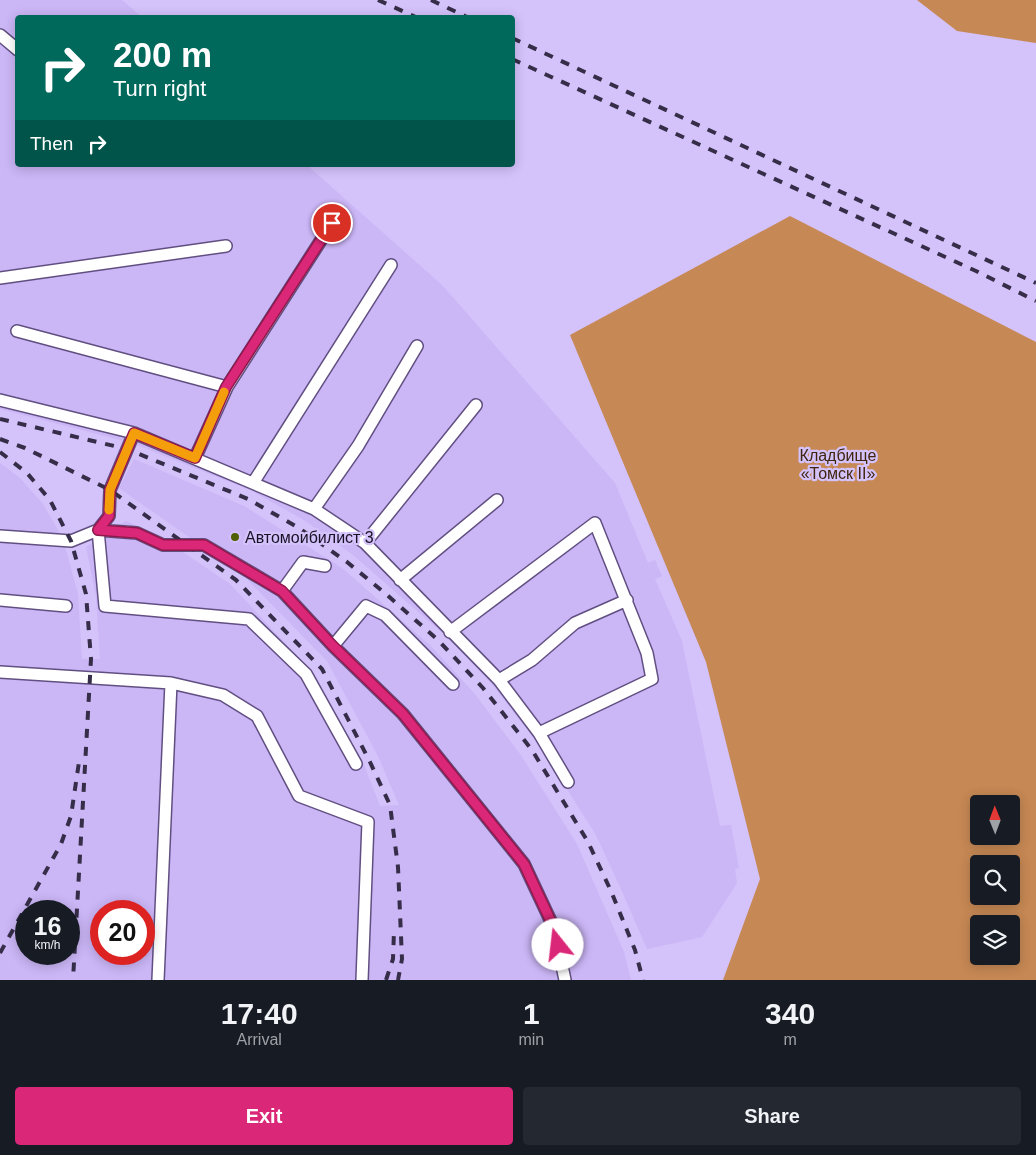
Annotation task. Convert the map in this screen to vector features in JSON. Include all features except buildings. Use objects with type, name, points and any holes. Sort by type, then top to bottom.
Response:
[{"type":"lane","points":[[0,35],[15,48]]},
{"type":"lane","points":[[195,458],[226,387],[332,223]]},
{"type":"lane","points":[[0,278],[226,246]]},
{"type":"lane","points":[[253,483],[390,265]]},
{"type":"lane","points":[[17,331],[226,387]]},
{"type":"lane","points":[[314,509],[358,446],[417,346]]},
{"type":"lane","points":[[0,400],[134,433],[314,509],[365,543],[499,680],[539,733],[568,782]]},
{"type":"lane","points":[[365,543],[476,405]]},
{"type":"lane","points":[[134,433],[110,490],[109,516],[98,530],[105,606],[249,619],[306,674],[356,764]]},
{"type":"lane","points":[[400,580],[497,500]]},
{"type":"lane","points":[[450,632],[595,523],[647,653],[652,679],[539,733]]},
{"type":"lane","points":[[0,536],[70,541],[98,530],[137,533],[163,545],[204,545],[282,591],[333,646],[403,714],[524,864],[554,928],[565,980]]},
{"type":"lane","points":[[282,591],[303,562],[324,566]]},
{"type":"lane","points":[[0,600],[66,606]]},
{"type":"lane","points":[[499,680],[532,660],[575,623],[627,600]]},
{"type":"lane","points":[[333,646],[366,606],[385,615],[453,684]]},
{"type":"lane","points":[[0,672],[171,683],[223,695],[257,716],[299,796],[368,822],[362,980]]},
{"type":"lane","points":[[158,980],[171,683]]},
{"type":"shaded area","points":[[0,0],[122,0],[140,15],[15,15],[15,167],[309,167],[443,286],[615,483],[648,563],[655,560],[662,576],[655,579],[682,641],[720,826],[731,825],[739,868],[735,869],[737,883],[702,937],[647,949],[596,835],[539,745],[491,683],[447,637],[353,555],[304,520],[250,490],[132,443],[0,409]]},
{"type":"shaded area","points":[[134,459],[244,506],[342,568],[432,647],[474,693],[520,754],[577,844],[624,952],[631,980],[0,980],[0,463],[20,478],[43,504],[63,539],[78,594],[82,659],[100,659],[96,596],[86,547],[126,521],[162,538],[230,584],[314,674],[364,765],[380,806],[399,805],[378,756],[327,661],[243,575],[119,488]]},
{"type":"green space","points":[[917,0],[1036,0],[1036,43],[957,31]]},
{"type":"green space","name":"Кладбище «Томск II»","points":[[790,216],[1036,342],[1036,980],[723,980],[760,879],[706,662],[570,335]]},
{"type":"railway","points":[[378,0],[411,15]]},
{"type":"railway","points":[[431,0],[463,15]]},
{"type":"railway","points":[[515,39],[1036,283]]},
{"type":"railway","points":[[515,60],[976,271],[1036,301]]},
{"type":"railway","points":[[0,419],[127,449],[248,499],[299,528],[347,562],[386,594],[439,641],[483,688],[532,750],[588,842],[611,891],[635,950],[643,980]]},
{"type":"railway","points":[[0,439],[25,448],[110,490],[236,580],[322,669],[390,805],[398,867],[402,959],[398,980]]},
{"type":"railway","points":[[0,452],[27,473],[50,500],[71,541],[86,594],[91,659],[73,980]]},
{"type":"railway","points":[[0,953],[61,844],[71,816],[79,762]]},
{"type":"railway","points":[[386,980],[393,959],[394,931]]},
{"type":"slow traffic","points":[[109,510],[110,490],[134,433],[195,458],[224,392]]},
{"type":"place","name":"Автомоибилист 3","points":[[235,537]]},
{"type":"route","points":[[332,223],[226,387],[195,458],[134,433],[110,490],[109,516],[98,530],[137,533],[163,545],[204,545],[282,591],[333,646],[403,714],[524,864],[554,928],[558,945]]}]
